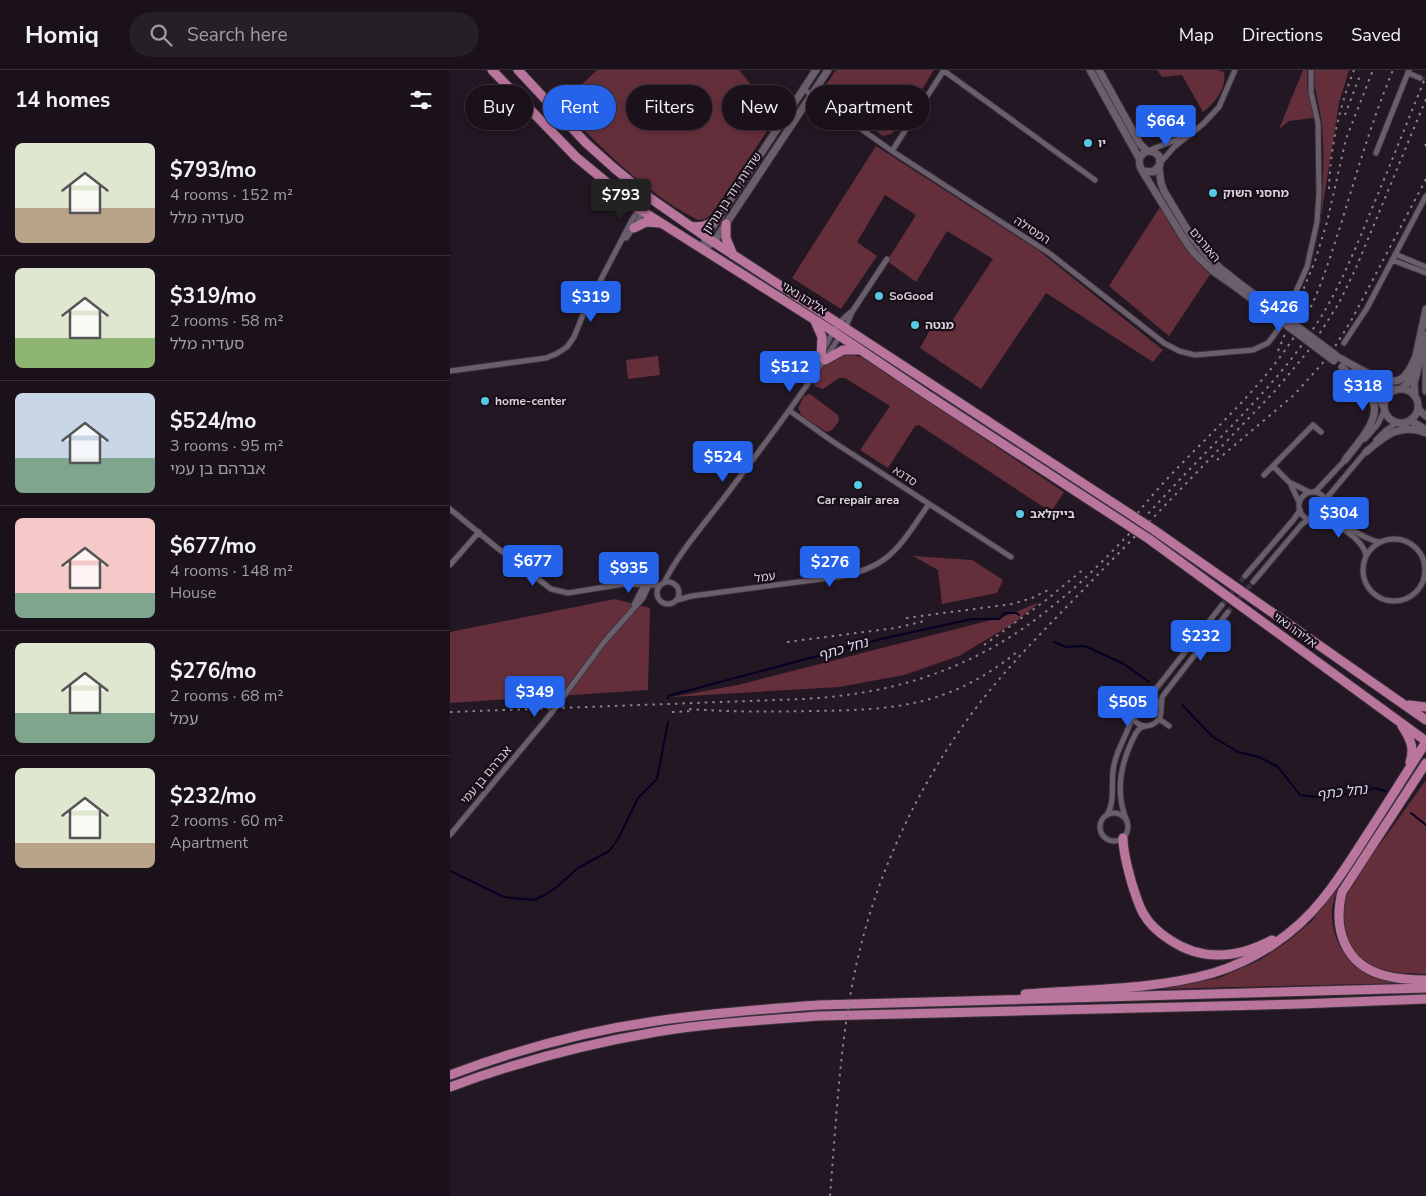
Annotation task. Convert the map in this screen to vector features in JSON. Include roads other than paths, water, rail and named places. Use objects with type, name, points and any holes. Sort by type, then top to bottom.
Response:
[{"type":"highway","name":"אליהו נאוי","points":[[492,70],[576,157],[642,210],[837,334],[934,400],[1149,539],[1426,742]]},
{"type":"highway","name":"אליהו נאוי","points":[[518,70],[586,143],[650,198],[710,240],[1154,530],[1426,720]]},
{"type":"highway","points":[[689,225],[706,226],[715,221],[720,215]]},
{"type":"highway","points":[[634,228],[646,222],[664,224]]},
{"type":"highway","points":[[726,224],[727,241],[733,255]]},
{"type":"highway","points":[[813,319],[822,337],[823,358],[843,350],[862,351]]},
{"type":"highway","points":[[1398,699],[1406,704],[1426,707]]},
{"type":"highway","points":[[1398,720],[1410,737],[1412,744],[1412,756],[1407,772]]},
{"type":"highway","points":[[917,1002],[1141,985],[1187,979],[1214,972],[1263,951],[1308,916],[1339,878],[1426,742]]},
{"type":"highway","points":[[1426,763],[1342,892],[1338,915],[1342,940],[1351,955],[1365,968],[1391,977],[1426,980]]},
{"type":"highway","points":[[1416,779],[1426,772]]},
{"type":"highway","points":[[1124,838],[1124,853],[1143,914],[1155,929],[1181,947],[1193,952],[1220,956],[1247,951],[1278,936],[1308,916]]},
{"type":"highway","points":[[450,1074],[589,1033],[656,1021],[745,1010],[917,1002],[1426,988]]},
{"type":"highway","points":[[450,1087],[523,1063],[592,1045],[658,1032],[746,1022],[819,1016],[1426,999]]},
{"type":"street","name":"שדרות דוד בן גוריון","points":[[710,240],[720,215],[816,70]]},
{"type":"street","name":"שדרות דוד בן גוריון","points":[[818,85],[828,70]]},
{"type":"street","points":[[1090,70],[1139,158],[1139,165],[1144,171],[1153,172],[1188,134]]},
{"type":"street","points":[[1099,70],[1140,144],[1149,151],[1157,153],[1160,165]]},
{"type":"street","points":[[1139,158],[1149,151],[1188,134],[1203,124],[1219,107],[1234,71],[1228,70]]},
{"type":"street","name":"המסילה","points":[[863,130],[1050,253],[1175,350],[1199,355],[1256,349],[1268,343],[1280,328],[1304,275],[1314,240],[1319,203],[1318,123],[1311,92],[1311,70]]},
{"type":"street","points":[[892,151],[944,71],[1095,180]]},
{"type":"street","points":[[1376,153],[1409,72],[1420,78]]},
{"type":"street","name":"שדרות דוד בן גוריון","points":[[703,250],[726,224],[806,103]]},
{"type":"street","name":"האורגים","points":[[1160,165],[1161,183],[1164,191],[1191,236],[1210,259],[1238,286]]},
{"type":"street","name":"האורגים","points":[[1144,171],[1184,239],[1194,253],[1214,272],[1238,286],[1377,385],[1399,390]]},
{"type":"street","points":[[1344,343],[1367,308],[1426,196]]},
{"type":"street","points":[[450,371],[546,358],[567,347],[574,337],[585,310],[621,243],[650,198]]},
{"type":"street","points":[[621,243],[634,228],[642,210]]},
{"type":"street","points":[[1395,254],[1426,267]]},
{"type":"street","points":[[657,596],[657,590],[673,567],[808,385],[837,334],[887,259]]},
{"type":"street","points":[[1392,260],[1426,273]]},
{"type":"street","points":[[1399,390],[1407,384],[1410,378],[1426,309]]},
{"type":"street","points":[[1426,335],[1413,390],[1418,407],[1426,416]]},
{"type":"street","points":[[1426,355],[1426,391]]},
{"type":"street","points":[[1337,358],[1393,382],[1404,377],[1416,356]]},
{"type":"street","name":"האורגים","points":[[1337,358],[1342,367],[1378,394],[1384,410]]},
{"type":"street","points":[[1342,367],[1372,400],[1375,409],[1370,426],[1345,460]]},
{"type":"street","points":[[1299,502],[1304,495],[1312,492],[1345,460],[1378,424],[1384,410],[1386,398],[1391,392],[1399,390],[1409,391],[1415,397]]},
{"type":"street","points":[[1384,410],[1390,420],[1397,423],[1406,423],[1416,415],[1418,407]]},
{"type":"street","name":"סדנא","points":[[790,411],[1011,557]]},
{"type":"street","points":[[1410,420],[1426,431]]},
{"type":"street","points":[[1325,500],[1386,430],[1397,423]]},
{"type":"street","points":[[1264,475],[1313,425],[1321,432]]},
{"type":"street","points":[[1366,452],[1385,436],[1396,430],[1426,431]]},
{"type":"street","points":[[1273,466],[1289,482],[1299,502],[1303,516],[1310,519]]},
{"type":"street","points":[[1289,482],[1321,495],[1325,500],[1326,507],[1320,518]]},
{"type":"street","name":"עמל","points":[[677,600],[692,596],[850,575],[871,568],[890,556],[897,549],[929,504]]},
{"type":"street","points":[[1326,507],[1330,512],[1366,538],[1380,542]]},
{"type":"street","points":[[450,508],[496,547],[552,588],[568,593],[624,584],[647,586],[673,584]]},
{"type":"street","points":[[1245,576],[1300,510]]},
{"type":"street","points":[[1253,582],[1302,524],[1310,519],[1320,518],[1334,523],[1358,541],[1364,549],[1366,556]]},
{"type":"street","points":[[450,565],[479,532]]},
{"type":"street","points":[[1390,539],[1400,539],[1410,543],[1418,551],[1424,562],[1425,572],[1421,585],[1415,593],[1407,598],[1397,600],[1388,600],[1375,594],[1368,587],[1364,578],[1363,569],[1366,556],[1380,542],[1390,539]]},
{"type":"street","points":[[647,586],[660,602],[672,604],[677,600],[679,591],[673,584],[673,567]]},
{"type":"street","name":"אברהם בן עמי","points":[[450,836],[549,716],[604,642],[632,611],[647,586]]},
{"type":"street","name":"עמל","points":[[679,591],[692,596]]},
{"type":"street","points":[[1222,605],[1155,690],[1133,703],[1129,730],[1119,749],[1114,765],[1112,802],[1100,826],[1101,834],[1107,840],[1116,842],[1124,838],[1128,830],[1121,804],[1122,767],[1126,752],[1136,733],[1140,728],[1151,725],[1159,719],[1162,709],[1162,696],[1228,612]]},
{"type":"street","points":[[1144,695],[1157,700],[1162,709]]},
{"type":"street","points":[[1132,717],[1138,724],[1146,726]]},
{"type":"street","points":[[1159,719],[1169,726]]},
{"type":"street","points":[[1107,815],[1118,814],[1127,821]]},
{"type":"waterway","name":"נחל כתף","points":[[668,698],[668,696],[881,639],[972,619],[999,619],[1005,613],[1017,613],[1019,615]]},
{"type":"waterway","name":"נחל כתף","points":[[1054,642],[1066,647],[1085,646],[1124,664],[1149,682]]},
{"type":"waterway","name":"נחל כתף","points":[[1182,705],[1213,737],[1238,752],[1259,757],[1278,767],[1300,795],[1318,797],[1364,792],[1374,788],[1386,791]]},
{"type":"waterway","name":"נחל כתף","points":[[450,871],[504,897],[534,900],[545,895],[578,868],[609,851],[618,839],[638,798],[657,779],[668,722]]},
{"type":"waterway","name":"נחל כתף","points":[[1411,813],[1426,825]]},
{"type":"tunnel","points":[[1420,78],[1426,81]]},
{"type":"tunnel","points":[[1222,605],[1245,576]]},
{"type":"tunnel","points":[[1228,612],[1253,582]]},
{"type":"railway","points":[[1329,189],[1331,158],[1336,128],[1354,70]]},
{"type":"railway","points":[[1278,351],[1315,261],[1327,222],[1346,139],[1373,70]]},
{"type":"railway","points":[[1133,519],[1174,471],[1241,404],[1262,380],[1299,329],[1323,278],[1372,127],[1393,70]]},
{"type":"railway","points":[[1345,115],[1361,73]]},
{"type":"railway","points":[[450,712],[803,699],[837,696],[902,684],[934,674],[964,662],[1021,630],[1068,594],[1121,543],[1243,415],[1310,334],[1324,312],[1350,260],[1426,76]]},
{"type":"railway","points":[[830,1196],[840,1072],[848,1010],[860,949],[868,919],[890,859],[932,773],[967,720],[1000,679],[1035,640],[1274,392],[1309,350],[1339,303],[1356,268],[1426,99]]},
{"type":"railway","points":[[1217,460],[1294,395],[1329,356],[1351,321],[1426,179]]},
{"type":"railway","points":[[984,645],[1045,601],[1085,568]]},
{"type":"railway","points":[[906,618],[1012,604],[1032,598],[1052,588]]},
{"type":"railway","points":[[787,642],[895,628],[925,621]]},
{"type":"railway","points":[[689,709],[780,712],[868,709],[919,702],[944,695],[968,684],[1017,652]]},
{"type":"railway","points":[[672,712],[694,711]]},
{"type":"place","name":"יו","points":[[1088,143]]},
{"type":"place","name":"מחסני השוק","points":[[1213,193]]},
{"type":"place","name":"SoGood","points":[[879,296]]},
{"type":"place","name":"מנטה","points":[[915,325]]},
{"type":"place","name":"home-center","points":[[485,401]]},
{"type":"place","name":"Car repair area","points":[[858,485]]},
{"type":"place","name":"בייקלאב","points":[[1020,514]]}]
